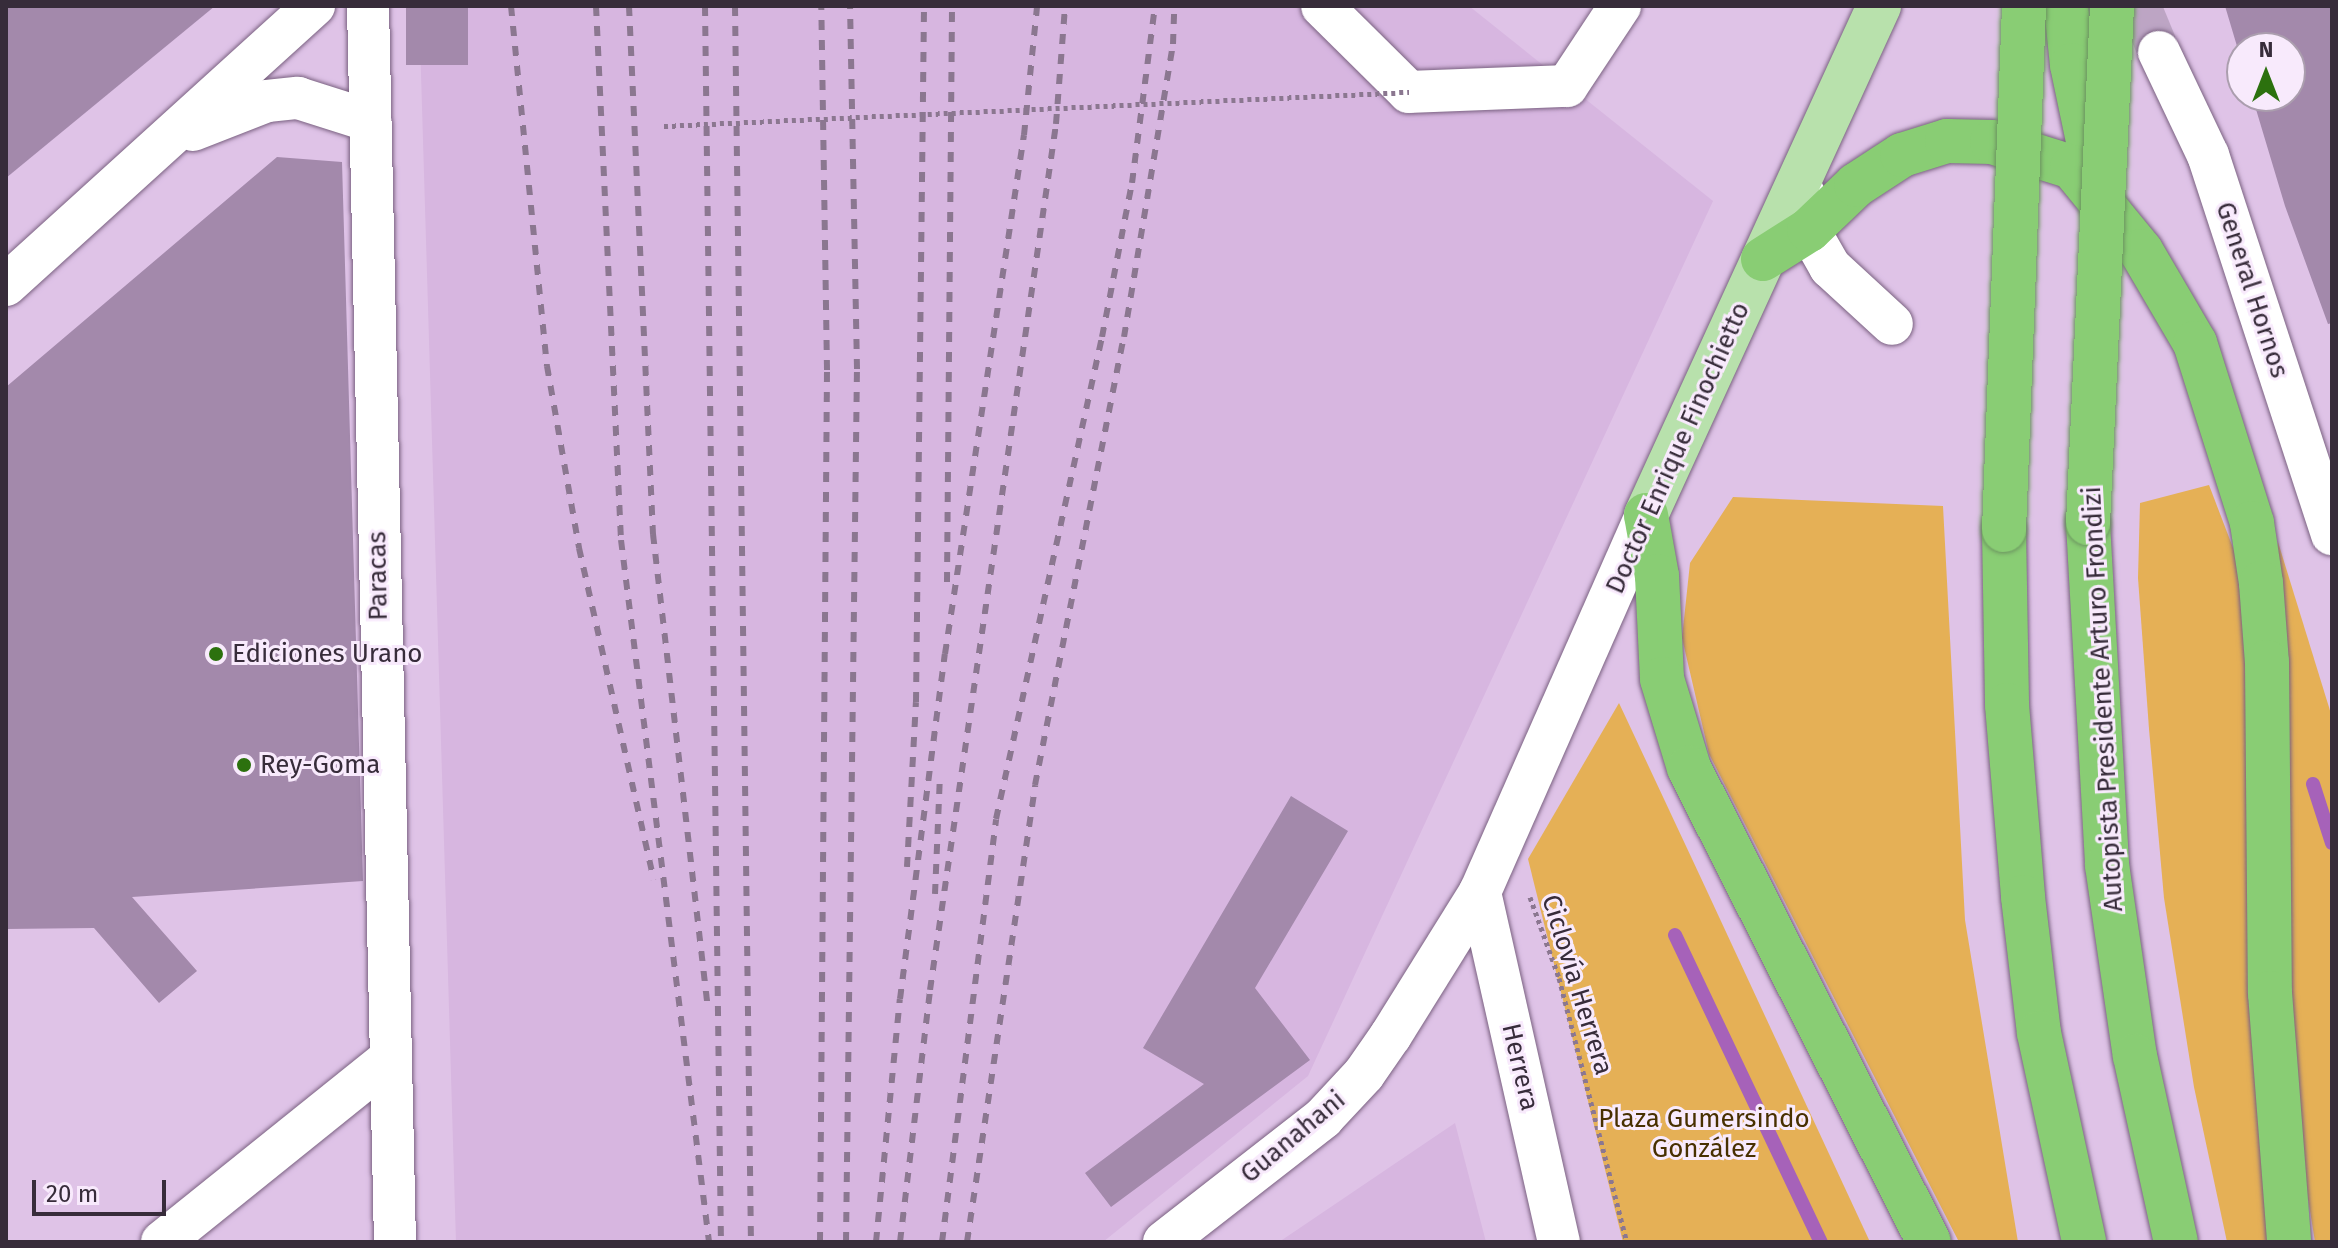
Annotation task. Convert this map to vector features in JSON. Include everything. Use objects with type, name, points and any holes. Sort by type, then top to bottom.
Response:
[{"type":"highway","points":[[2024,6],[2004,530],[2007,705],[2023,897],[2039,1033],[2084,1242]]},
{"type":"highway","points":[[2066,6],[2072,65],[2099,195]]},
{"type":"highway","name":"Autopista Presidente Arturo Frondizi","points":[[2112,6],[2088,523],[2107,865],[2135,1056],[2176,1242]]},
{"type":"highway","points":[[1763,259],[1809,230],[1856,185],[1902,155],[1947,141],[1992,142],[2072,167],[2099,195],[2141,251],[2195,343],[2252,523],[2267,662],[2270,993],[2283,1210],[2289,1242]]},
{"type":"highway","points":[[1646,515],[1657,576],[1662,679],[1689,768],[1929,1242]]},
{"type":"main road","name":"Doctor Enrique Finochietto","points":[[1646,515],[1879,6]]},
{"type":"street","points":[[6,285],[314,6]]},
{"type":"street","name":"Paracas","points":[[368,6],[387,1061],[395,1242]]},
{"type":"street","points":[[1322,6],[1409,92],[1567,86],[1620,6]]},
{"type":"street","name":"General Hornos","points":[[2159,52],[2208,155],[2332,534]]},
{"type":"street","points":[[159,146],[267,101],[298,98],[370,121]]},
{"type":"street","points":[[1802,178],[1809,230],[1830,267],[1892,324]]},
{"type":"street","name":"Doctor Enrique Finochietto","points":[[1480,892],[1646,515]]},
{"type":"street","name":"Guanahani","points":[[1164,1242],[1323,1118],[1364,1074],[1480,892]]},
{"type":"street","name":"Herrera","points":[[1480,892],[1559,1242]]},
{"type":"street","points":[[162,1242],[387,1061]]},
{"type":"path","points":[[664,126],[1409,92]]},
{"type":"path","name":"Ciclovía Herrera","points":[[1507,834],[1559,978],[1627,1242]]},
{"type":"shaded area","points":[[419,6],[1469,6],[1713,201],[1308,1076],[1103,1242],[456,1242]]},
{"type":"shaded area","points":[[1455,1123],[1486,1242],[1279,1242]]},
{"type":"green space","points":[[2209,485],[2235,553],[2249,614],[2272,1242],[2227,1242],[2194,1087],[2164,898],[2149,729],[2138,578],[2140,503]]},
{"type":"green space","points":[[1733,497],[1943,506],[1965,920],[2018,1242],[1959,1242],[1709,754],[1682,638],[1690,563]]},
{"type":"green space","points":[[2278,542],[2332,717],[2332,1242],[2315,1242],[2302,1161],[2291,979]]},
{"type":"green space","name":"Plaza Gumersindo González","points":[[1619,703],[1870,1242],[1623,1242],[1528,859]]},
{"type":"building","points":[[6,6],[215,6],[6,178]]},
{"type":"building","points":[[406,6],[468,6],[468,65],[406,65]]},
{"type":"building","points":[[2225,6],[2332,6],[2332,323],[2328,324],[2285,206],[2257,112],[2306,112],[2306,32],[2233,32]]},
{"type":"building","points":[[277,157],[342,162],[363,881],[132,897],[197,971],[159,1003],[94,928],[6,929],[6,387]]},
{"type":"building","points":[[1291,796],[1348,831],[1255,988],[1310,1060],[1111,1207],[1085,1173],[1204,1084],[1143,1048]]},
{"type":"waterway","points":[[2313,784],[2332,843]]},
{"type":"waterway","points":[[1675,935],[1821,1242]]},
{"type":"tunnel","points":[[2140,6],[2159,52]]},
{"type":"railway","points":[[511,6],[547,366],[579,548],[654,880]]},
{"type":"railway","points":[[596,6],[621,540],[709,1242]]},
{"type":"railway","points":[[629,6],[653,534],[708,1010]]},
{"type":"railway","points":[[705,6],[721,1242]]},
{"type":"railway","points":[[735,6],[751,1242]]},
{"type":"railway","points":[[820,1242],[827,370],[821,6]]},
{"type":"railway","points":[[846,1242],[857,369],[850,6]]},
{"type":"railway","points":[[907,867],[916,702],[924,6]]},
{"type":"railway","points":[[947,582],[952,6]]},
{"type":"railway","points":[[876,1242],[900,999],[945,654],[1024,135],[1037,6]]},
{"type":"railway","points":[[900,1242],[930,990],[1056,124],[1065,6]]},
{"type":"railway","points":[[942,1242],[996,819],[1102,337],[1132,183],[1155,6]]},
{"type":"railway","points":[[967,1242],[1035,785],[1124,337],[1173,44],[1174,6]]},
{"type":"railway","points":[[935,894],[940,774]]},
{"type":"place","name":"Ediciones Urano","points":[[216,654]]},
{"type":"place","name":"Rey-Goma","points":[[244,765]]}]
